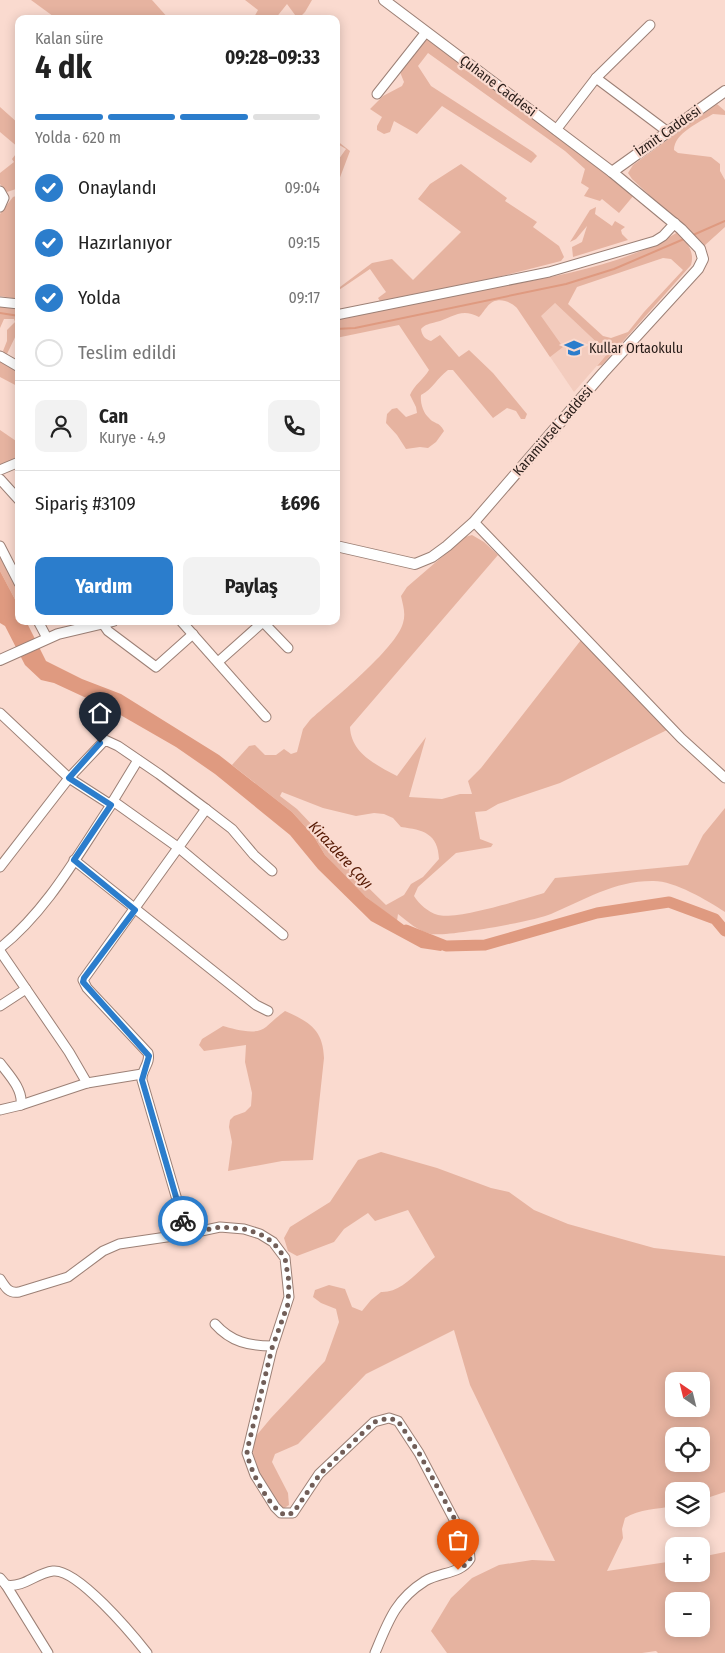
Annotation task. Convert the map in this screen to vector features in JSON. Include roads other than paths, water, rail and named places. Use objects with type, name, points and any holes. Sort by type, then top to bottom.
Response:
[{"type":"main road","name":"Çuhane Caddesi","points":[[384,0],[612,172],[678,226]]},
{"type":"main road","name":"İzmit Caddesi","points":[[612,172],[725,91]]},
{"type":"main road","name":"Karamürsel Caddesi","points":[[340,547],[415,564],[432,557],[474,522],[603,373],[698,269],[703,259],[703,254],[678,226]]},
{"type":"main road","points":[[4,658],[63,632],[93,625]]},
{"type":"street","points":[[556,130],[596,78],[650,25]]},
{"type":"street","points":[[377,94],[426,32]]},
{"type":"street","points":[[596,78],[668,132]]},
{"type":"street","points":[[0,191],[4,198],[0,207]]},
{"type":"street","points":[[340,314],[549,272],[655,241],[678,226]]},
{"type":"street","points":[[0,302],[15,304]]},
{"type":"street","points":[[0,356],[15,365]]},
{"type":"street","points":[[0,470],[15,464]]},
{"type":"street","points":[[0,479],[15,496]]},
{"type":"street","points":[[474,522],[681,738],[725,778]]},
{"type":"street","points":[[0,546],[15,576]]},
{"type":"street","points":[[40,625],[47,638]]},
{"type":"street","points":[[104,625],[113,635],[156,667],[192,634]]},
{"type":"street","points":[[184,625],[266,717]]},
{"type":"street","points":[[218,662],[259,625]]},
{"type":"street","points":[[265,625],[288,648]]},
{"type":"street","points":[[0,712],[69,778],[112,803],[179,848],[282,935]]},
{"type":"street","points":[[0,867],[69,778],[105,740],[118,746],[227,824],[254,855],[272,871]]},
{"type":"street","points":[[87,1083],[70,1052],[26,989],[1,945],[14,937],[45,900],[112,803],[138,760]]},
{"type":"street","points":[[187,1234],[142,1080],[142,1074],[149,1061],[148,1053],[87,988],[83,980],[206,809]]},
{"type":"street","points":[[74,860],[256,1005],[268,1011]]},
{"type":"street","points":[[0,1006],[26,989]]},
{"type":"street","points":[[0,1063],[19,1090],[22,1104]]},
{"type":"street","points":[[0,1110],[87,1083],[142,1074]]},
{"type":"street","points":[[0,1279],[8,1290],[16,1293],[68,1277],[112,1246],[187,1234],[211,1228],[237,1228],[260,1234],[278,1247],[286,1264],[289,1297],[273,1346],[247,1453],[255,1475],[278,1511],[285,1515],[293,1513],[320,1474],[374,1422],[394,1418],[398,1421],[419,1453],[467,1542],[470,1559],[467,1564],[458,1570],[432,1578],[406,1597],[388,1620],[375,1653]]},
{"type":"street","points":[[215,1324],[223,1333],[240,1343],[273,1346]]},
{"type":"street","points":[[6,1585],[14,1586],[54,1571],[67,1573],[78,1581],[126,1627],[147,1653]]},
{"type":"street","points":[[0,1578],[48,1653]]},
{"type":"waterway","points":[[693,235],[725,221]]},
{"type":"waterway","points":[[340,329],[355,328],[566,284],[614,269],[684,239]]},
{"type":"waterway","points":[[0,313],[15,315]]},
{"type":"waterway","name":"Kirazdere Çayı","points":[[406,930],[446,946],[485,945],[597,913],[669,902],[715,919],[725,931]]},
{"type":"place","name":"Kullar Ortaokulu","points":[[574,348]]}]
